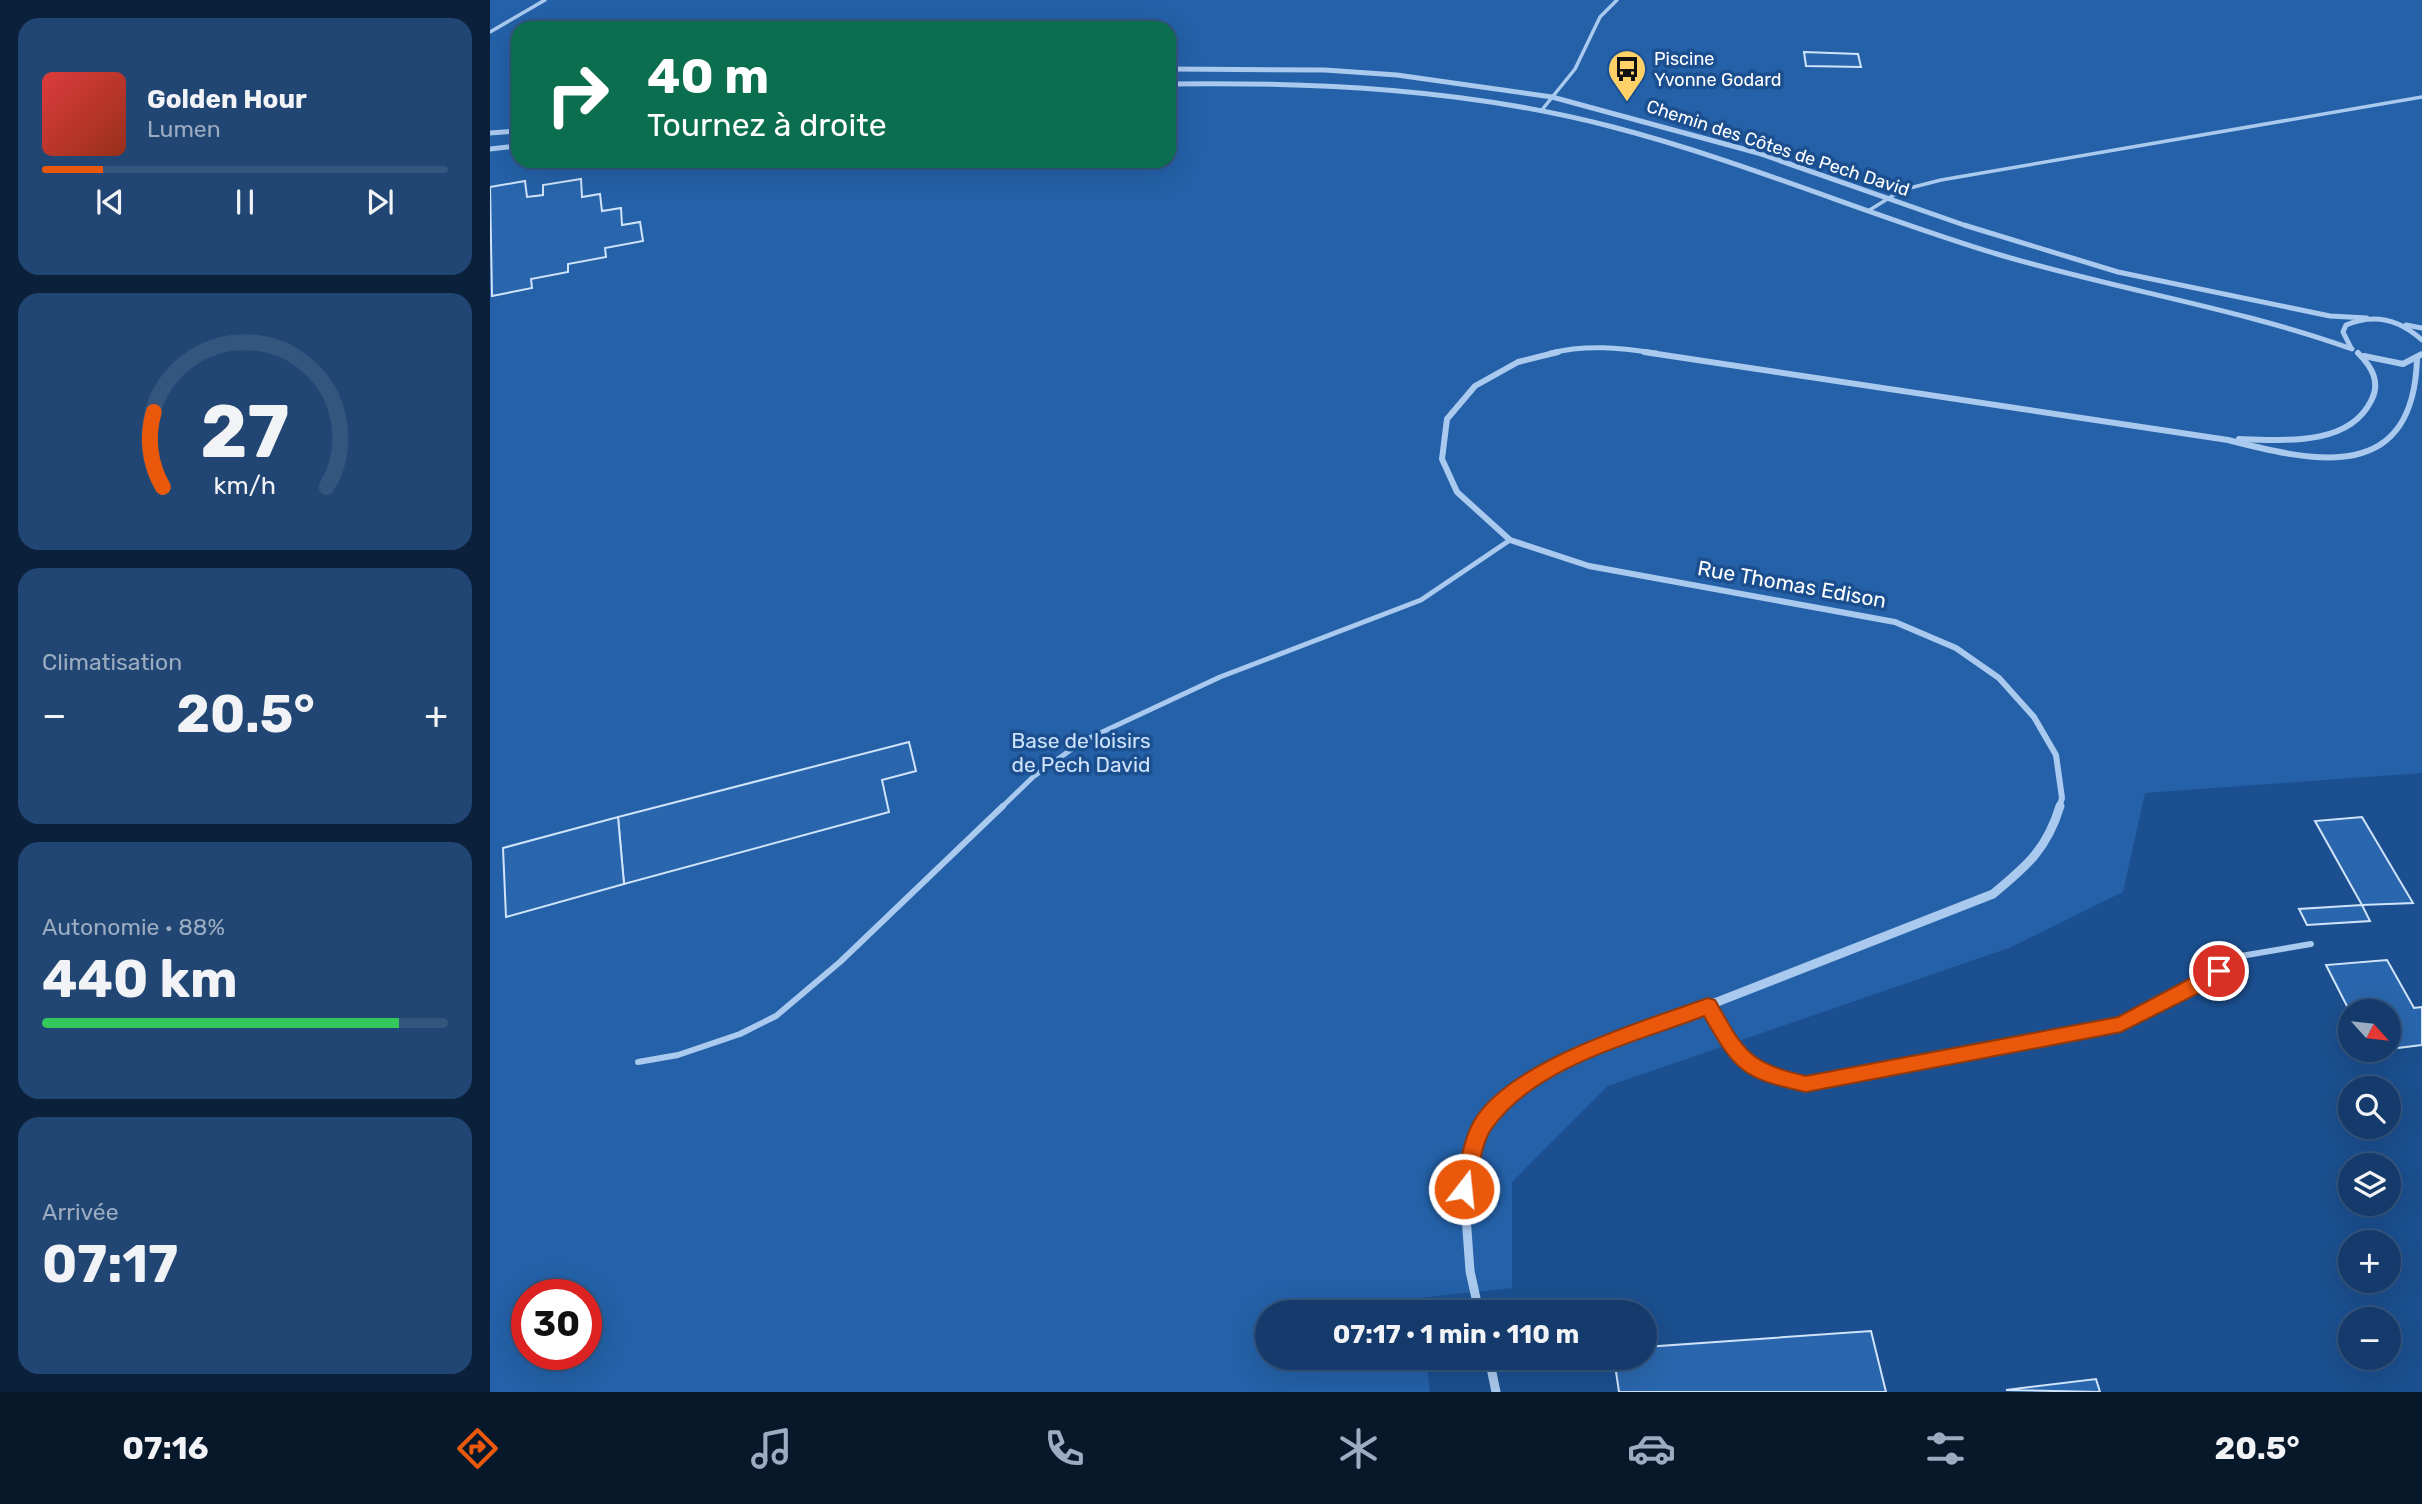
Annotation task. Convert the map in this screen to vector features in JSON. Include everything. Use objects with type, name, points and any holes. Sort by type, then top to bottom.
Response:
[{"type":"street","name":"Chemin des Côtes de Pech David","points":[[1176,69],[1325,70],[1397,75],[1552,97],[1685,130],[1964,225],[2118,272],[2330,316],[2398,323]]},
{"type":"street","name":"Chemin des Côtes de Pech David","points":[[1176,84],[1342,84],[1541,111],[1672,143],[1867,211],[2039,266],[2119,288],[2253,318],[2389,363],[2420,357]]},
{"type":"street","points":[[490,133],[511,132]]},
{"type":"street","points":[[490,149],[511,147]]},
{"type":"street","points":[[2355,351],[2343,332],[2355,320],[2367,318]]},
{"type":"street","points":[[2398,323],[2422,328]]},
{"type":"street","points":[[2398,323],[2422,340]]},
{"type":"street","name":"Rue Thomas Edison","points":[[1477,1300],[1471,1271],[1464,1189],[1481,1126],[1515,1088],[1556,1065],[1993,894],[2028,865],[2051,834],[2062,798],[2056,755],[2034,717],[1999,678],[1955,648],[1895,622],[1589,566],[1510,540],[1457,492],[1442,459],[1447,419],[1475,386],[1518,362],[1569,349],[1613,347],[2228,440],[2290,456],[2342,457],[2384,447],[2406,426],[2417,398],[2420,357]]},
{"type":"street","name":"Rue Thomas Edison","points":[[2228,440],[2288,439],[2327,434],[2355,424],[2370,408],[2377,386],[2372,367],[2355,351]]},
{"type":"street","points":[[1491,1370],[1496,1392]]},
{"type":"lane","points":[[490,32],[545,0]]},
{"type":"lane","points":[[1541,111],[1576,69],[1600,17],[1617,0]]},
{"type":"lane","points":[[1867,211],[1886,197],[1941,180],[2422,97]]},
{"type":"lane","points":[[638,1062],[678,1055],[740,1034],[776,1016],[840,962],[1007,800],[1033,777],[1083,741],[1220,677],[1421,600],[1510,540]]},
{"type":"lane","points":[[1708,1006],[1735,1054],[1766,1075],[1806,1084],[2121,1024],[2196,986],[2241,956],[2311,944]]},
{"type":"green space","name":"Base de loisirs de Pech David","points":[[490,0],[2422,0],[2422,773],[2145,793],[2123,892],[2009,948],[1608,1086],[1512,1182],[1512,1288],[1418,1300],[1255,1300],[1255,1370],[1427,1370],[1430,1392],[490,1392]]},
{"type":"building","points":[[1804,52],[1858,54],[1861,67],[1806,66]]},
{"type":"building","points":[[581,179],[582,197],[600,194],[602,211],[621,208],[622,225],[640,222],[643,241],[605,248],[606,257],[568,264],[568,272],[531,279],[532,288],[492,296],[490,187],[525,181],[527,197],[543,195],[543,185]]},
{"type":"building","points":[[909,742],[916,771],[882,780],[889,812],[624,884],[618,817]]},
{"type":"building","points":[[618,817],[624,884],[506,917],[503,848]]},
{"type":"building","points":[[2362,817],[2413,903],[2362,905],[2315,821]]},
{"type":"building","points":[[2362,905],[2370,921],[2307,925],[2299,909]]},
{"type":"building","points":[[2387,960],[2414,1008],[2422,1007],[2422,1045],[2401,1048],[2401,999],[2343,999],[2326,965]]},
{"type":"building","points":[[1871,1331],[1886,1392],[1619,1392],[1616,1370],[1657,1370],[1657,1346]]},
{"type":"building","points":[[2096,1379],[2100,1392],[2006,1390]]},
{"type":"place","name":"Piscine Yvonne Godard","points":[[1627,103]]},
{"type":"route","points":[[1464,1189],[1481,1126],[1515,1088],[1556,1065],[1708,1006],[1735,1054],[1766,1075],[1806,1084],[2121,1024],[2196,986],[2219,971]]}]
